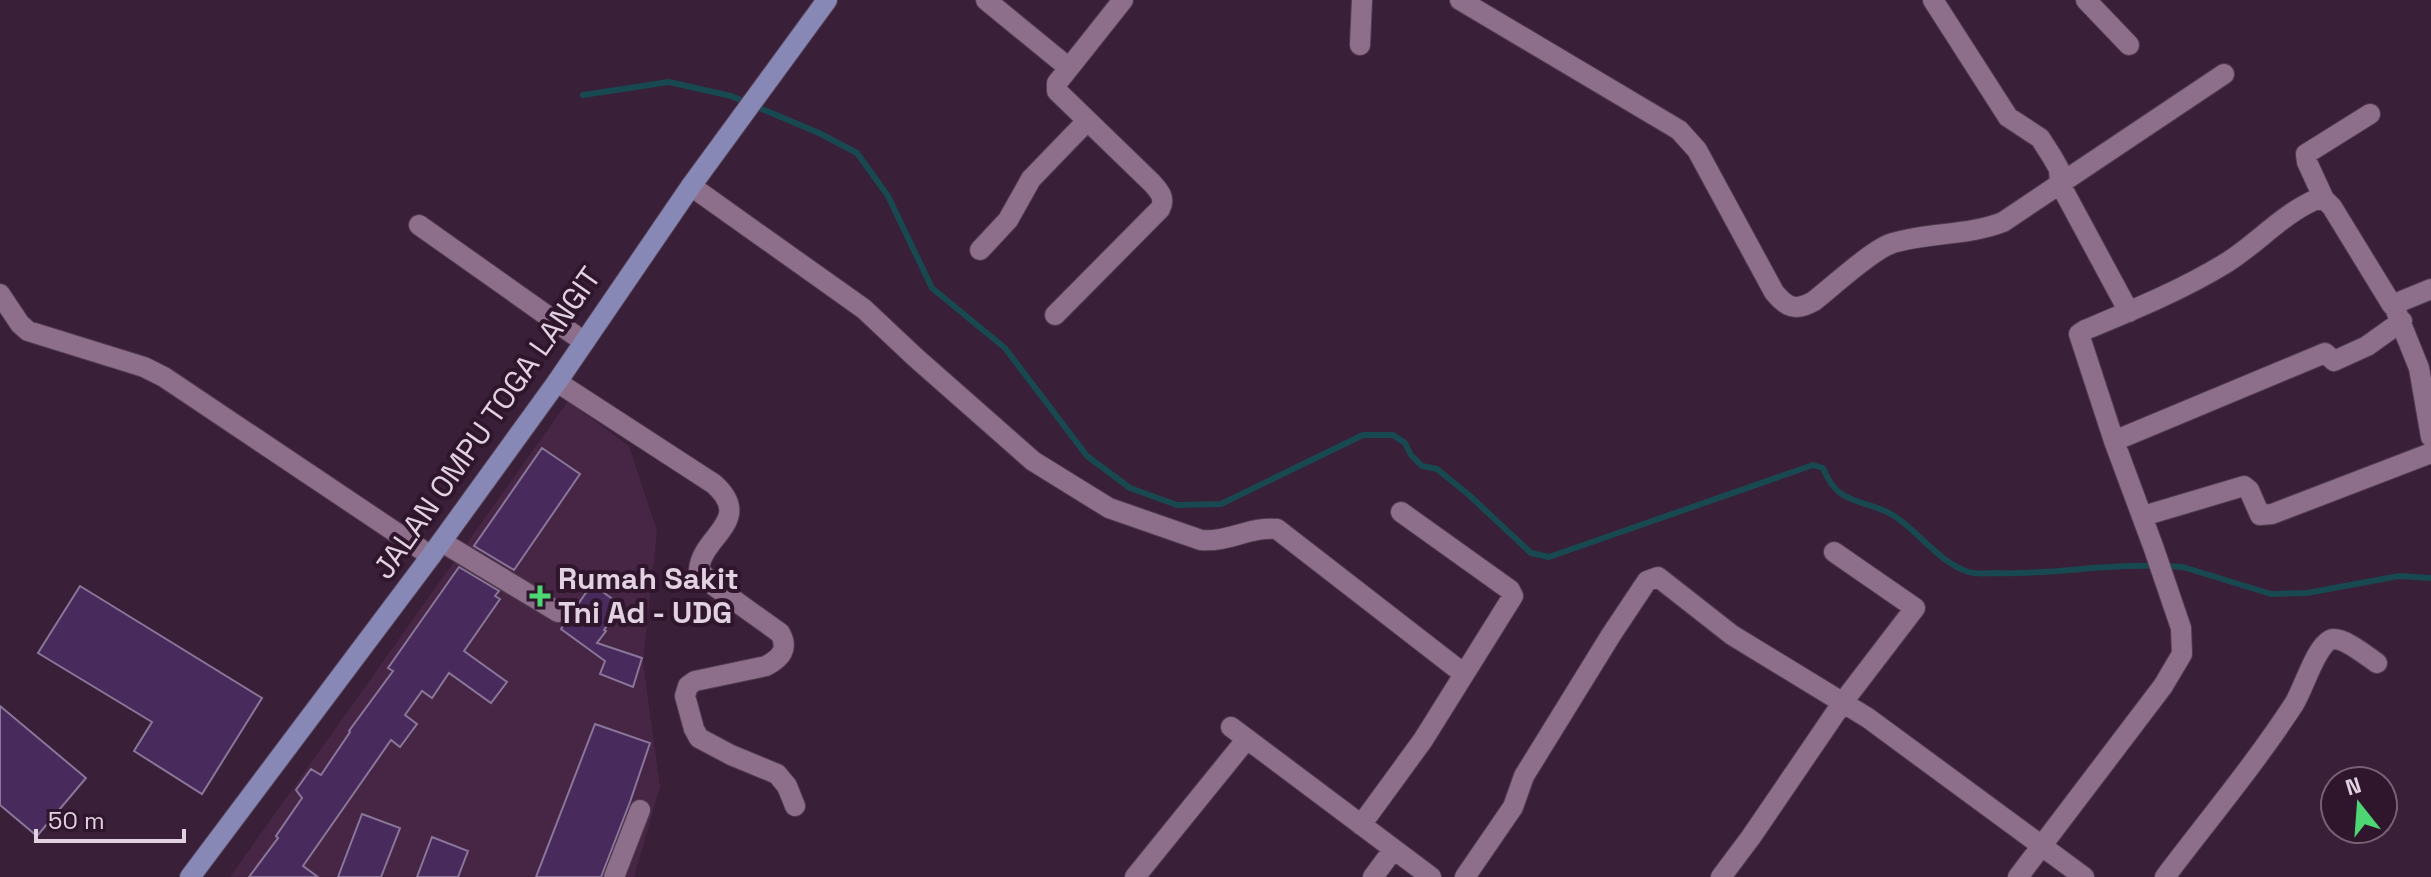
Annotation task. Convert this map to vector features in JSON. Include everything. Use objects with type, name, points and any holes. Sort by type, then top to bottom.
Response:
[{"type":"main road","name":"JALAN OMPU TOGA LANGIT","points":[[190,877],[436,549],[557,382],[691,186],[827,0]]},
{"type":"street","points":[[986,0],[1069,68]]},
{"type":"street","points":[[1055,315],[1162,205],[1162,196],[1152,183],[1057,91],[1057,83],[1123,0]]},
{"type":"street","points":[[1360,45],[1362,0]]},
{"type":"street","points":[[1460,0],[1679,130],[1697,150],[1774,292],[1784,305],[1792,308],[1814,301],[1891,243],[1966,233],[1994,226],[2014,216],[2224,74]]},
{"type":"street","points":[[1933,0],[2008,117],[2040,138],[2051,155],[2059,169],[2060,184],[2129,312]]},
{"type":"street","points":[[2086,0],[2129,45]]},
{"type":"street","points":[[2370,114],[2306,154],[2307,162],[2324,199],[2332,207],[2397,313],[2419,368],[2431,437]]},
{"type":"street","points":[[980,250],[1008,220],[1031,179],[1087,121]]},
{"type":"street","points":[[691,186],[864,309],[1033,461],[1066,482],[1109,508],[1185,537],[1217,542],[1266,528],[1277,529],[1464,674]]},
{"type":"street","points":[[2018,877],[2180,661],[2183,649],[2181,628],[2079,334],[2225,264],[2296,210],[2317,199],[2324,199]]},
{"type":"street","points":[[419,225],[583,341]]},
{"type":"street","points":[[2114,441],[2325,353],[2334,361],[2367,346],[2397,313],[2431,289]]},
{"type":"street","points":[[0,294],[28,331],[144,367],[164,377],[436,549],[558,612]]},
{"type":"street","points":[[557,382],[714,484],[726,498],[728,518],[701,560],[699,570],[713,585],[780,633],[785,645],[784,652],[766,666],[695,681],[688,686],[685,696],[699,738],[777,774],[787,786],[795,806]]},
{"type":"street","points":[[2143,516],[2240,486],[2248,488],[2258,513],[2266,515],[2431,453]]},
{"type":"street","points":[[1361,825],[1423,740],[1512,602],[1513,593],[1401,512]]},
{"type":"street","points":[[1721,877],[1843,702],[1915,608],[1834,552]]},
{"type":"street","points":[[1465,877],[1513,807],[1528,770],[1611,635],[1650,578],[1658,577],[1751,648],[1843,702],[2084,877]]},
{"type":"street","points":[[2165,877],[2281,723],[2301,693],[2326,643],[2339,638],[2377,663]]},
{"type":"street","points":[[1135,877],[1239,734],[1431,877]]},
{"type":"street","points":[[614,877],[640,810]]},
{"type":"street","points":[[1373,877],[1393,850]]},
{"type":"shaded area","name":"Rumah Sakit Tni Ad - UDG","points":[[568,401],[629,446],[657,531],[643,662],[660,787],[634,877],[230,877]]},
{"type":"building","points":[[542,448],[580,474],[514,570],[474,546]]},
{"type":"building","points":[[459,567],[499,591],[495,596],[500,599],[464,651],[507,682],[491,703],[449,673],[432,698],[422,691],[405,715],[417,724],[400,747],[391,740],[303,866],[318,877],[249,877],[302,798],[296,790],[311,769],[321,775],[393,671],[388,668]]},
{"type":"building","points":[[592,584],[622,606],[597,643],[642,658],[633,687],[600,674],[605,661],[561,629]]},
{"type":"building","points":[[80,586],[262,698],[202,794],[134,751],[152,722],[38,653]]},
{"type":"building","points":[[0,706],[86,778],[37,836],[0,805]]},
{"type":"building","points":[[595,724],[650,743],[630,802],[601,877],[536,877]]},
{"type":"building","points":[[362,814],[400,828],[381,877],[338,877]]},
{"type":"building","points":[[432,837],[468,851],[458,877],[417,877]]},
{"type":"waterway","points":[[583,95],[669,82],[731,96],[819,133],[857,153],[888,196],[932,288],[1005,348],[1087,456],[1130,488],[1177,505],[1221,504],[1363,435],[1393,435],[1405,443],[1422,466],[1437,469],[1531,553],[1549,557],[1813,465],[1823,468],[1841,494],[1896,517],[1946,560],[1969,572],[2019,573],[2154,566]]},
{"type":"waterway","points":[[2165,566],[2183,567],[2271,594],[2307,593],[2399,576],[2431,578]]},
{"type":"place","name":"Rumah Sakit Tni Ad - UDG","points":[[540,596]]}]
